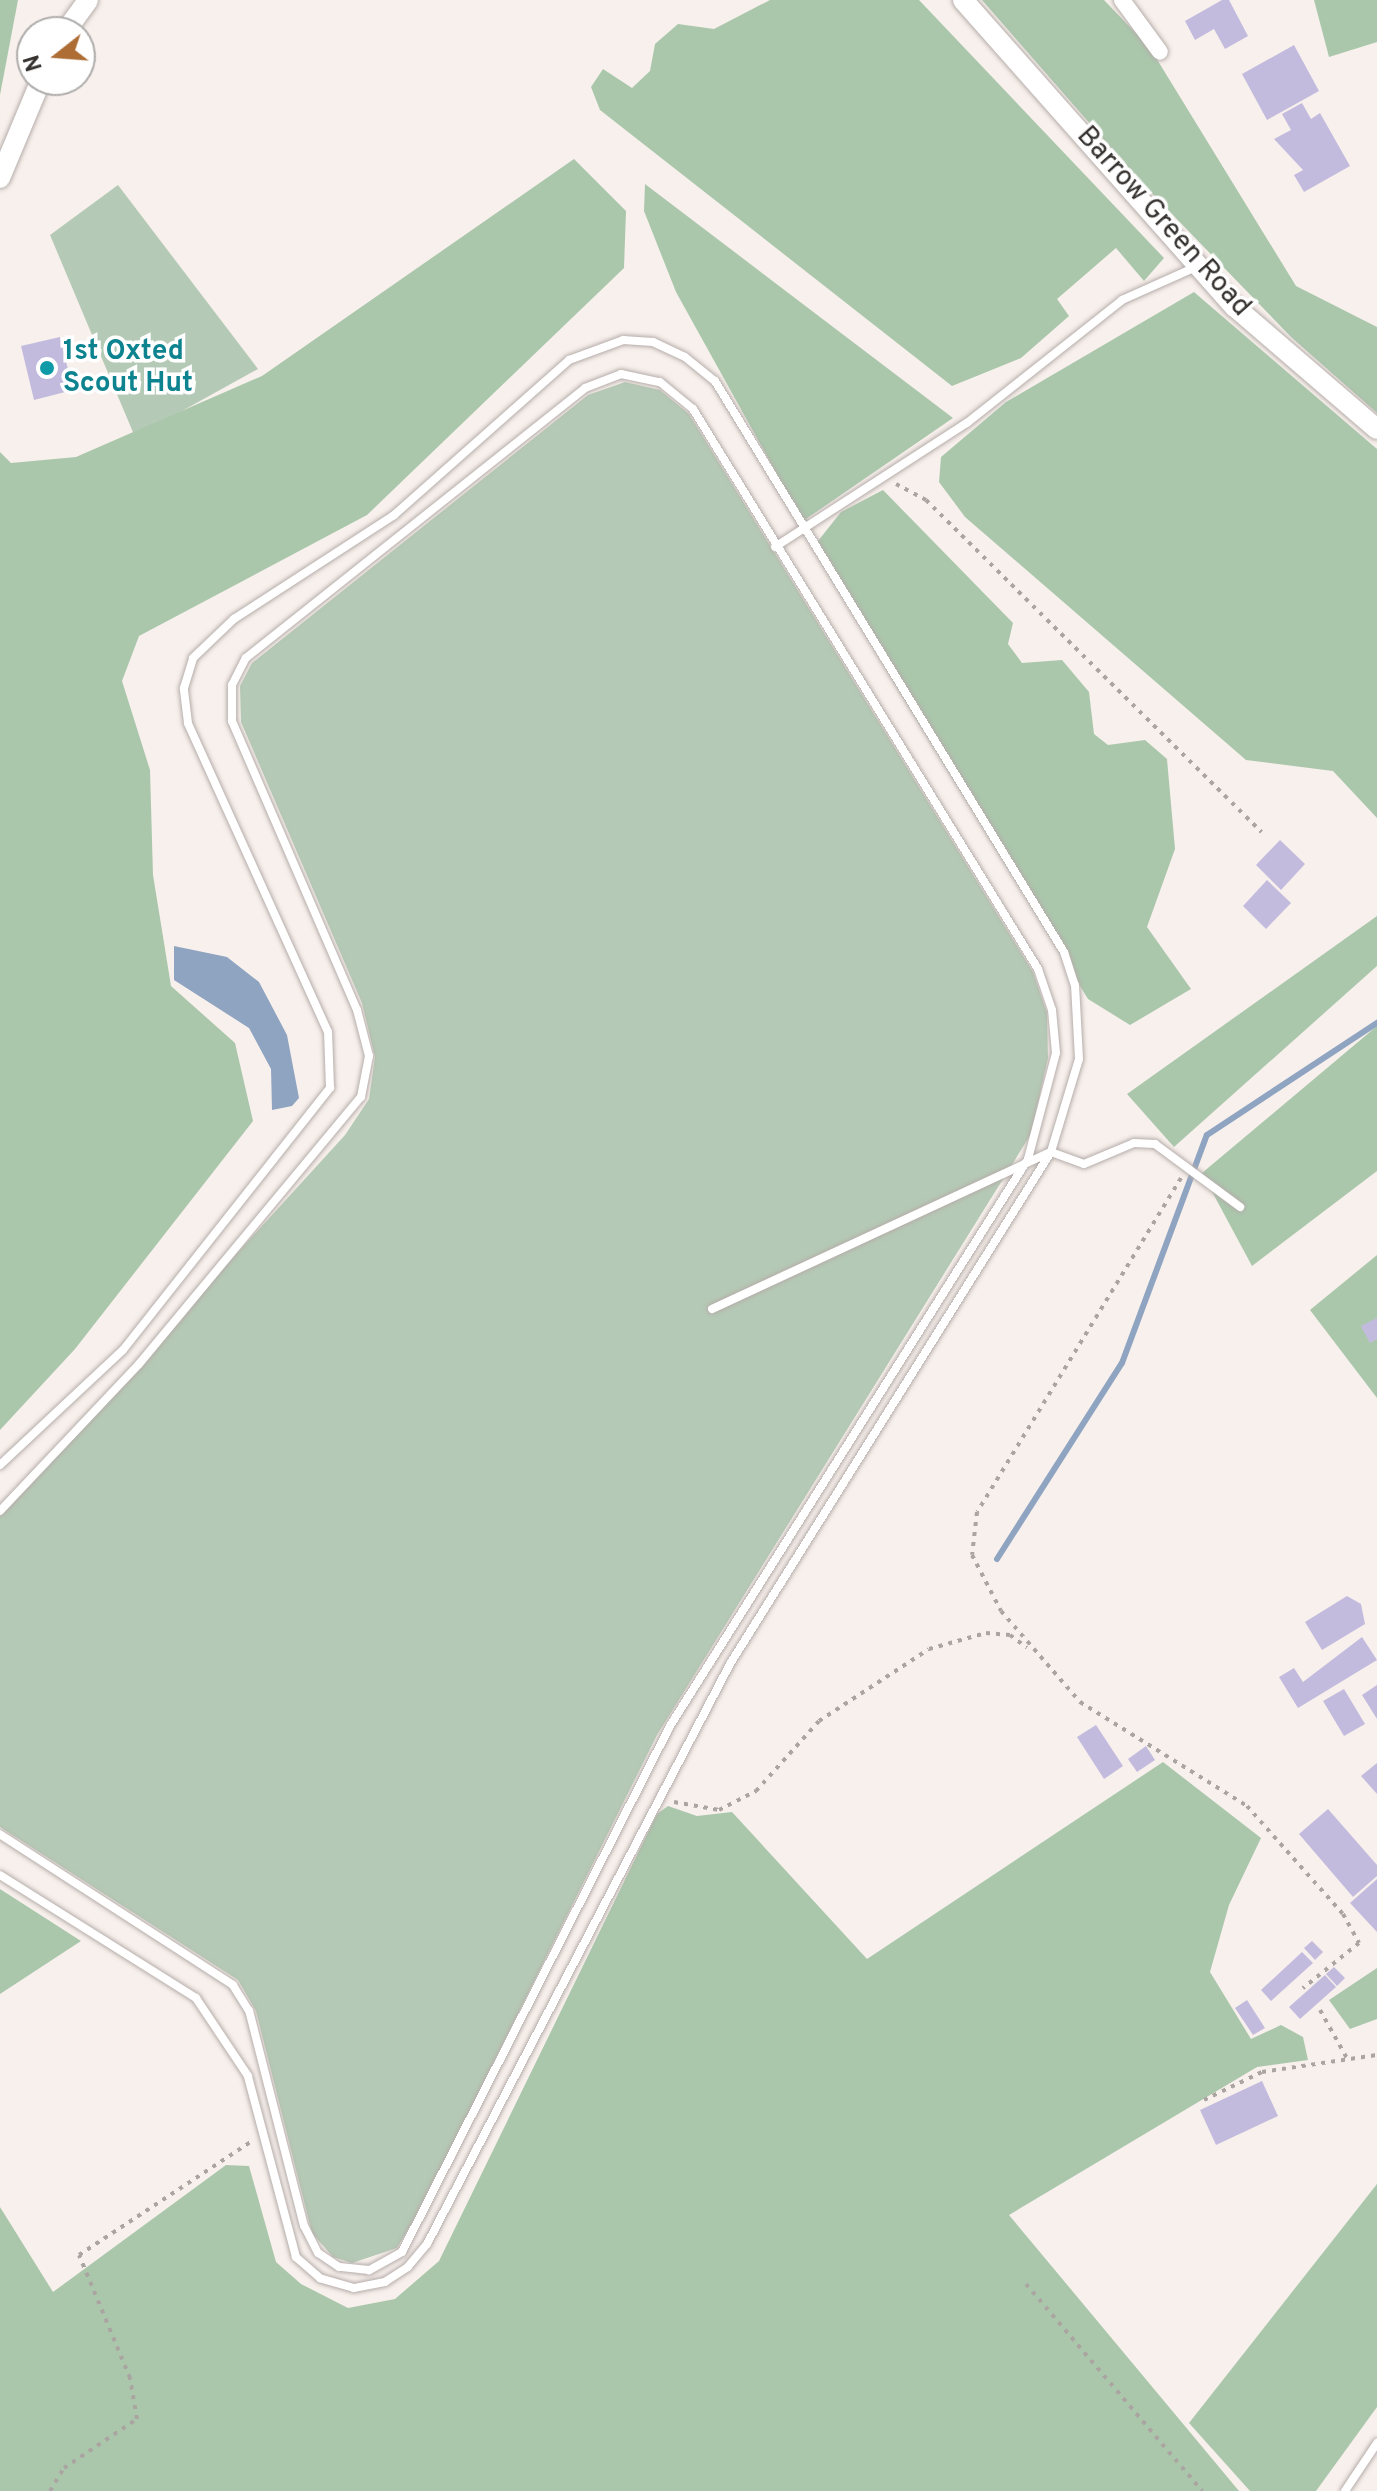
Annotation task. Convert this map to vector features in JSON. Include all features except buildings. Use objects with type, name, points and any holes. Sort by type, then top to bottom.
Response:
[{"type":"street","name":"Barrow Green Road","points":[[963,0],[1235,307],[1377,429]]},
{"type":"street","points":[[1122,0],[1160,52]]},
{"type":"street","points":[[0,178],[34,96]]},
{"type":"lane","points":[[775,547],[967,423],[1122,300],[1199,266]]},
{"type":"lane","points":[[0,1465],[123,1350],[330,1088],[328,1032],[188,723],[184,688],[210,637],[394,515],[569,360],[623,340],[653,342],[715,381],[1064,952],[1075,985],[1079,1059],[1051,1152],[656,1795],[427,2244],[408,2267],[385,2282],[354,2288],[320,2278],[296,2257],[248,2076],[196,1998],[0,1875]]},
{"type":"lane","points":[[0,1511],[139,1364],[361,1097],[369,1056],[357,1010],[232,721],[232,685],[246,658],[585,388],[621,374],[660,382],[693,409],[775,547],[1038,969],[1056,1053],[1028,1159],[670,1726],[402,2252],[369,2270],[339,2267],[318,2253],[304,2226],[249,2011],[233,1985],[0,1834]]},
{"type":"lane","points":[[712,1309],[1028,1159],[1051,1152],[1084,1164],[1144,1141],[1188,1167],[1240,1207]]},
{"type":"lane","points":[[1345,2491],[1377,2443]]},
{"type":"path","points":[[873,484],[894,484],[926,500],[1262,832]]},
{"type":"path","points":[[1032,1652],[972,1555],[977,1512],[1188,1167]]},
{"type":"path","points":[[656,1795],[698,1810],[719,1810],[756,1791],[819,1721],[958,1637],[1010,1635],[1032,1652],[1080,1702],[1247,1806],[1343,1914],[1359,1943],[1303,1988]]},
{"type":"path","points":[[1320,2010],[1348,2060]]},
{"type":"path","points":[[1204,2100],[1262,2072],[1377,2055]]},
{"type":"path","points":[[50,2491],[64,2468],[137,2419],[130,2378],[79,2255],[262,2134]]},
{"type":"path","points":[[1026,2284],[1202,2491]]},
{"type":"green space","points":[[0,0],[18,0],[0,95]]},
{"type":"green space","points":[[770,0],[919,0],[1164,258],[1144,281],[1116,248],[1057,299],[1069,316],[1021,358],[952,386],[600,110],[591,87],[603,69],[632,88],[650,71],[655,44],[678,24],[714,29]]},
{"type":"green space","points":[[982,0],[1104,0],[1150,48],[1296,286],[1377,327],[1377,413],[1291,337],[1140,181]]},
{"type":"green space","points":[[1314,0],[1377,0],[1377,42],[1329,57]]},
{"type":"green space","points":[[574,159],[626,211],[624,268],[367,515],[139,636],[122,681],[150,770],[153,875],[171,986],[235,1043],[253,1121],[75,1349],[0,1430],[0,452],[11,463],[76,457],[262,376]]},
{"type":"green space","points":[[645,184],[953,418],[803,521],[676,292],[644,211]]},
{"type":"green space","points":[[118,185],[258,369],[135,437],[50,235]]},
{"type":"green space","points":[[1194,292],[1377,449],[1377,818],[1333,771],[1246,760],[965,517],[939,482],[941,457],[1006,402]]},
{"type":"green space","points":[[625,382],[660,390],[689,414],[1033,972],[1047,1013],[1048,1058],[1031,1134],[657,1735],[420,2210],[397,2248],[352,2263],[333,2257],[312,2233],[256,2011],[238,1980],[0,1827],[0,1513],[345,1135],[369,1099],[375,1057],[362,1003],[241,722],[240,686],[252,663],[588,395]]},
{"type":"green space","points":[[883,490],[1013,623],[1008,644],[1022,663],[1062,660],[1089,692],[1094,734],[1108,745],[1145,740],[1167,759],[1175,849],[1147,927],[1191,989],[1130,1025],[1088,999],[890,676],[818,541],[841,512]]},
{"type":"green space","points":[[1377,916],[1377,966],[1174,1147],[1127,1094]]},
{"type":"green space","points":[[1377,1026],[1377,1171],[1252,1266],[1202,1173]]},
{"type":"green space","points":[[1377,1255],[1377,1398],[1310,1310]]},
{"type":"green space","points":[[1163,1762],[1261,1838],[1229,1905],[1210,1972],[1251,2039],[1281,2025],[1303,2037],[1308,2060],[1257,2067],[1009,2215],[1239,2491],[0,2491],[0,2207],[53,2292],[226,2165],[249,2166],[276,2262],[301,2284],[348,2308],[395,2299],[439,2261],[657,1814],[668,1806],[697,1816],[732,1812],[867,1959]]},
{"type":"green space","points":[[0,1889],[81,1941],[0,1994]]},
{"type":"green space","points":[[1377,1968],[1377,2019],[1350,2029],[1329,2000]]},
{"type":"green space","points":[[1377,2184],[1377,2407],[1316,2491],[1250,2491],[1189,2423]]},
{"type":"water","points":[[174,946],[227,957],[259,982],[287,1035],[299,1098],[292,1106],[272,1110],[271,1069],[249,1028],[174,980]]},
{"type":"waterway","points":[[997,1559],[1122,1363],[1207,1135],[1377,1023]]},
{"type":"place","name":"1st Oxted Scout Hut","points":[[47,368]]}]
